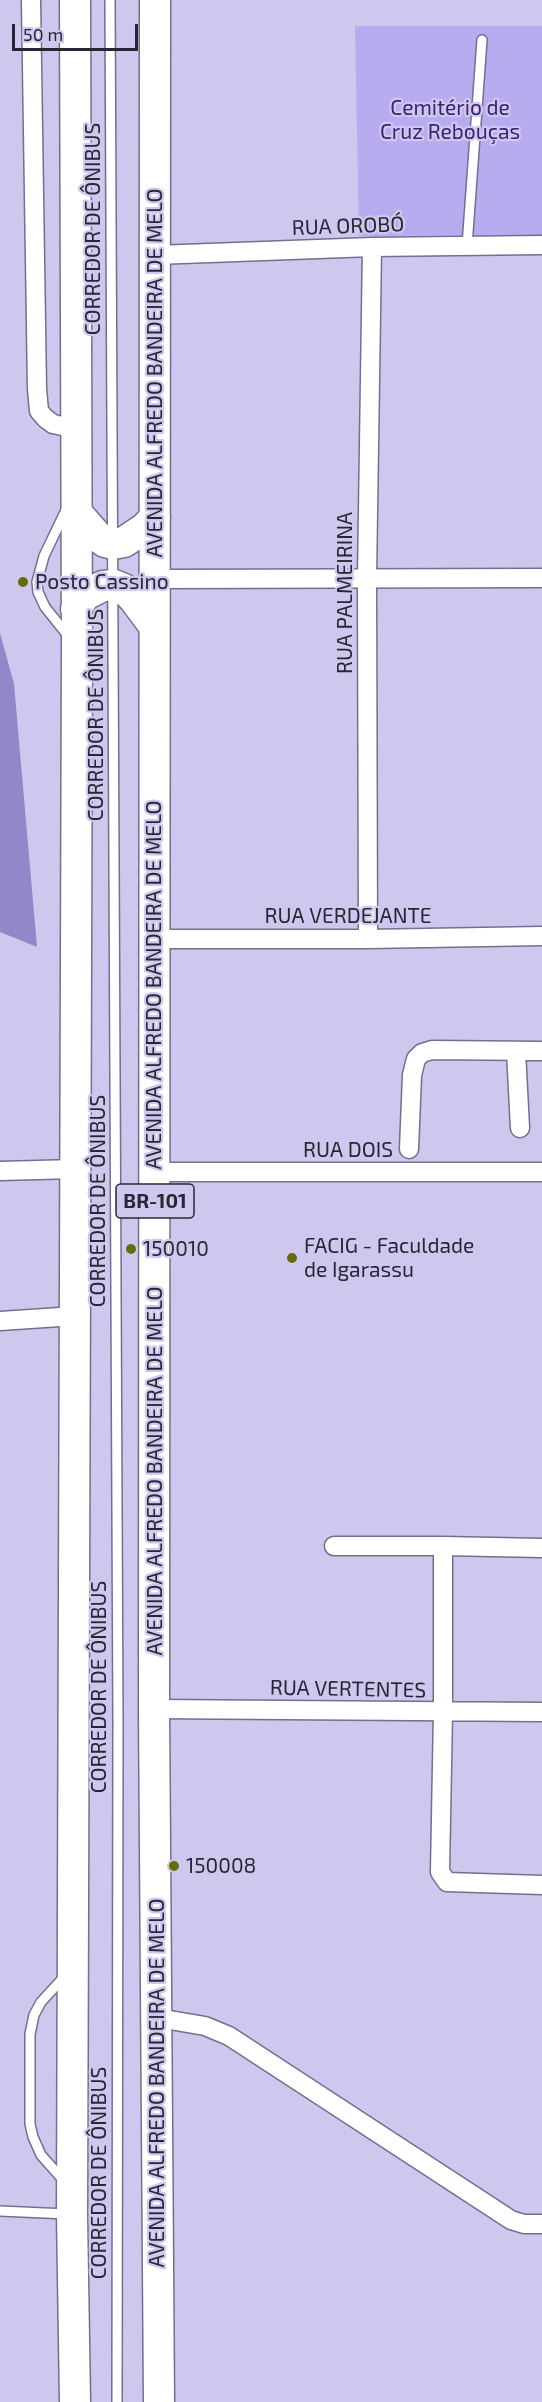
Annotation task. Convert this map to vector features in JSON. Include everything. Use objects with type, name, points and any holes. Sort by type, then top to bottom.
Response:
[{"type":"highway","points":[[75,0],[77,645],[72,2203],[75,2402]]},
{"type":"highway","name":"AVENIDA ALFREDO BANDEIRA DE MELO","points":[[155,0],[154,1709],[159,2402]]},
{"type":"highway","points":[[76,503],[98,537],[113,544],[124,542],[145,528],[155,517]]},
{"type":"highway","points":[[76,609],[85,595],[103,586],[114,585],[124,589],[134,599],[154,626]]},
{"type":"street","points":[[31,0],[39,411],[53,424],[76,429]]},
{"type":"street","name":"RUA OROBÓ","points":[[155,255],[372,247],[542,245]]},
{"type":"street","name":"RUA PALMEIRINA","points":[[368,939],[367,578],[372,247]]},
{"type":"street","points":[[155,579],[542,579]]},
{"type":"street","name":"RUA VERDEJANTE","points":[[153,939],[542,936]]},
{"type":"street","points":[[409,1149],[412,1075],[416,1059],[422,1053],[432,1050],[542,1051]]},
{"type":"street","points":[[516,1051],[520,1128]]},
{"type":"street","points":[[0,1170],[75,1169]]},
{"type":"street","name":"RUA DOIS","points":[[154,1172],[542,1172]]},
{"type":"street","points":[[0,1321],[75,1316]]},
{"type":"street","points":[[334,1546],[542,1548]]},
{"type":"street","points":[[443,1546],[440,1872],[447,1882],[542,1885]]},
{"type":"street","name":"RUA VERTENTES","points":[[154,1709],[542,1713]]},
{"type":"street","points":[[158,2018],[205,2026],[229,2036],[511,2220],[524,2224],[542,2224]]},
{"type":"lane","name":"CORREDOR DE ÔNIBUS","points":[[110,0],[114,585],[117,2402]]},
{"type":"lane","points":[[467,246],[482,40]]},
{"type":"lane","points":[[76,503],[44,556],[37,582],[38,592],[45,608],[77,645]]},
{"type":"lane","points":[[0,2211],[72,2203],[33,2137],[30,2124],[30,2034],[34,2015],[41,2002],[73,1967]]},
{"type":"green space","name":"Cemitério de Cruz Rebouças","points":[[355,26],[542,26],[542,235],[359,236]]},
{"type":"shaded area","points":[[0,633],[14,684],[37,947],[0,932]]},
{"type":"place","name":"Posto Cassino","points":[[23,582]]},
{"type":"place","name":"150010","points":[[131,1249]]},
{"type":"place","name":"FACIG - Faculdade de Igarassu","points":[[292,1258]]},
{"type":"place","name":"150008","points":[[174,1866]]}]
